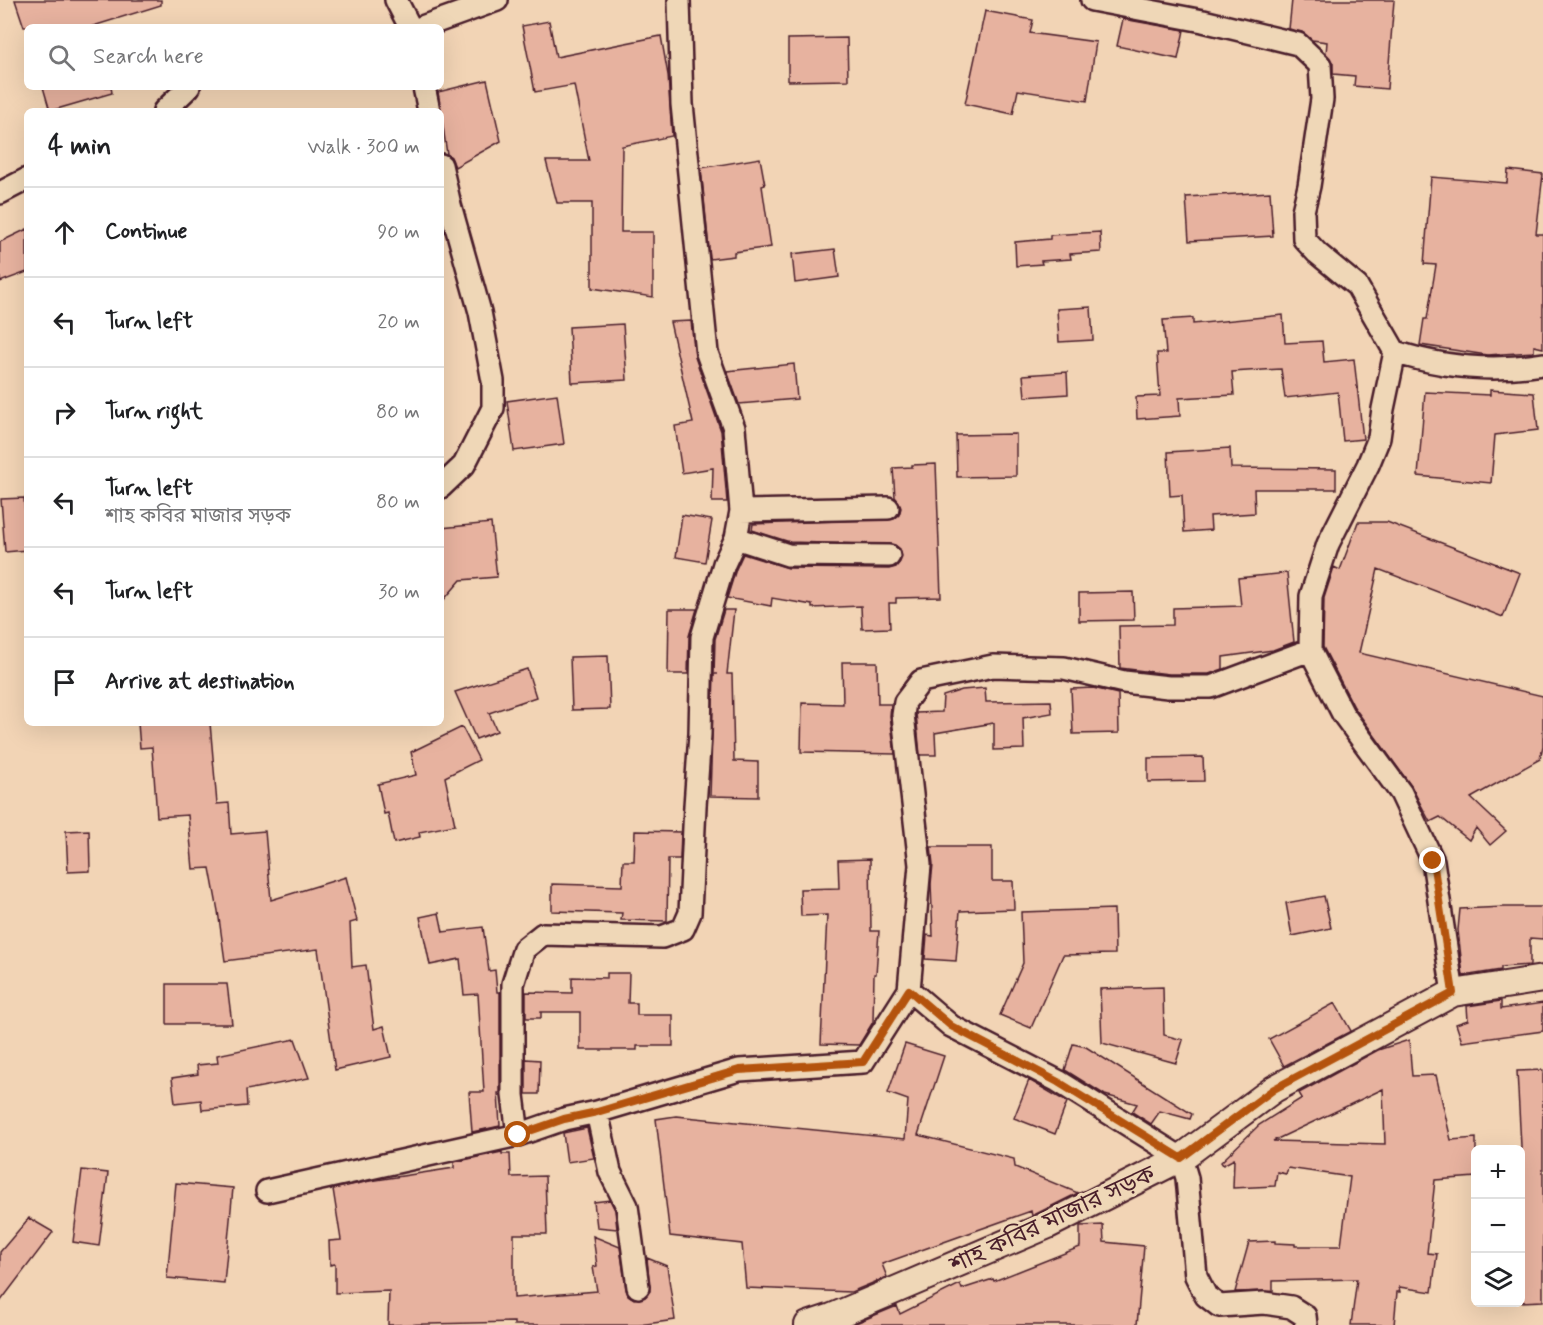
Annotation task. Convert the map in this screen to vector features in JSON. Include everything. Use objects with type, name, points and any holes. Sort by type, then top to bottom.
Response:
[{"type":"street","points":[[396,0],[408,24]]},
{"type":"street","points":[[430,24],[497,0]]},
{"type":"street","points":[[518,1135],[513,1095],[513,984],[524,949],[543,934],[662,937],[682,929],[690,913],[700,734],[702,637],[724,564],[736,538],[741,511],[734,428],[707,353],[682,105],[680,0]]},
{"type":"street","points":[[1092,0],[1203,21],[1298,44],[1320,65],[1322,99],[1303,211],[1304,239],[1356,286],[1395,352],[1422,361],[1466,368],[1516,368],[1543,364]]},
{"type":"street","points":[[168,108],[186,90]]},
{"type":"street","points":[[425,90],[428,108]]},
{"type":"street","points":[[444,178],[480,312],[493,381],[493,408],[464,465],[444,484]]},
{"type":"street","points":[[0,193],[24,181]]},
{"type":"street","points":[[1395,352],[1379,438],[1328,544],[1311,596],[1310,650],[1343,714],[1401,794],[1433,861],[1453,993]]},
{"type":"street","points":[[741,511],[888,508]]},
{"type":"street","points":[[736,538],[788,555],[889,556]]},
{"type":"street","points":[[267,1191],[518,1135],[564,1119],[597,1112],[739,1070],[863,1062],[909,990],[920,865],[903,715],[905,702],[921,681],[993,666],[1064,668],[1124,682],[1168,687],[1211,687],[1310,650]]},
{"type":"street","name":"শাহ কবির মাজার সড়ক","points":[[808,1325],[832,1317],[1048,1225],[1181,1158],[1274,1089],[1453,993],[1543,979]]},
{"type":"street","points":[[909,990],[951,1026],[1058,1082],[1181,1158],[1187,1178],[1196,1276],[1206,1296],[1219,1306],[1264,1303],[1292,1307],[1305,1316],[1306,1325]]},
{"type":"street","points":[[597,1112],[610,1172],[627,1206],[638,1287]]},
{"type":"building","points":[[15,0],[161,0],[161,5],[100,24],[24,24],[24,27]]},
{"type":"building","points":[[1292,0],[1394,0],[1387,89],[1354,86],[1355,76],[1333,74],[1333,63],[1326,54],[1327,42],[1312,40],[1302,32],[1289,29]]},
{"type":"building","points":[[985,11],[1033,20],[1030,33],[1096,42],[1087,101],[1018,90],[1013,114],[965,104]]},
{"type":"building","points":[[1123,19],[1184,30],[1178,59],[1117,46]]},
{"type":"building","points":[[549,21],[556,57],[661,36],[668,75],[672,136],[622,146],[621,232],[653,232],[653,297],[592,288],[592,203],[557,203],[546,161],[589,161],[574,85],[535,92],[522,26]]},
{"type":"building","points":[[847,38],[848,80],[788,81],[788,39]]},
{"type":"building","points":[[487,80],[501,141],[455,167],[451,157],[447,154],[444,108],[440,108],[438,92]]},
{"type":"building","points":[[44,90],[112,90],[112,93],[60,108],[49,108]]},
{"type":"building","points":[[760,158],[771,247],[734,252],[734,256],[710,259],[701,168]]},
{"type":"building","points":[[1508,170],[1543,174],[1536,234],[1543,234],[1543,348],[1534,346],[1534,352],[1487,355],[1420,345],[1436,265],[1424,264],[1431,177],[1507,183]]},
{"type":"building","points":[[1270,192],[1273,236],[1189,241],[1186,197]]},
{"type":"building","points":[[24,230],[24,273],[0,282],[0,242]]},
{"type":"building","points":[[1100,232],[1101,252],[1070,254],[1071,259],[1041,261],[1042,264],[1016,266],[1015,242],[1050,239],[1050,235]]},
{"type":"building","points":[[835,249],[839,277],[795,283],[792,254]]},
{"type":"building","points":[[1091,307],[1093,340],[1059,342],[1057,309]]},
{"type":"building","points":[[1283,315],[1285,343],[1322,341],[1324,362],[1354,359],[1363,439],[1343,441],[1338,392],[1285,398],[1281,369],[1232,372],[1234,395],[1179,398],[1180,416],[1137,419],[1136,397],[1160,396],[1157,353],[1166,353],[1163,320],[1193,318],[1193,324]]},
{"type":"building","points":[[691,321],[695,357],[721,431],[727,502],[712,502],[713,468],[682,473],[675,426],[693,423],[670,322]]},
{"type":"building","points":[[623,324],[627,380],[572,383],[569,327]]},
{"type":"building","points":[[794,364],[797,399],[739,404],[727,371]]},
{"type":"building","points":[[1067,372],[1068,394],[1025,397],[1023,375]]},
{"type":"building","points":[[1490,390],[1534,393],[1538,430],[1495,435],[1491,483],[1418,476],[1425,392],[1490,395]]},
{"type":"building","points":[[557,394],[564,444],[514,451],[507,401]]},
{"type":"building","points":[[1016,434],[1016,476],[957,477],[956,435]]},
{"type":"building","points":[[1230,448],[1231,468],[1336,469],[1336,489],[1254,489],[1255,513],[1210,516],[1211,530],[1184,532],[1182,495],[1170,496],[1168,452]]},
{"type":"building","points":[[936,464],[941,597],[896,598],[896,603],[889,603],[890,628],[862,629],[861,606],[812,608],[812,605],[772,598],[771,606],[727,598],[743,554],[788,568],[889,569],[896,567],[902,556],[900,549],[895,545],[790,542],[752,530],[753,524],[894,519],[899,515],[901,508],[895,497],[893,468]]},
{"type":"building","points":[[24,498],[24,550],[5,552],[1,499]]},
{"type":"building","points":[[682,515],[712,520],[705,562],[676,557]]},
{"type":"building","points":[[1358,522],[1387,522],[1520,573],[1503,617],[1378,569],[1359,653],[1543,696],[1543,746],[1540,759],[1471,798],[1506,831],[1490,845],[1476,828],[1469,840],[1440,817],[1430,822],[1411,786],[1354,707],[1323,647],[1324,598],[1334,567],[1340,570]]},
{"type":"building","points":[[491,523],[497,577],[461,580],[444,600],[444,528]]},
{"type":"building","points":[[1287,573],[1294,642],[1273,650],[1223,657],[1223,669],[1209,674],[1169,674],[1120,668],[1119,626],[1173,625],[1173,608],[1241,606],[1238,578]]},
{"type":"building","points":[[1133,592],[1134,620],[1079,621],[1079,593]]},
{"type":"building","points":[[669,609],[697,609],[689,636],[688,674],[668,674]]},
{"type":"building","points":[[724,610],[734,610],[727,674],[732,674],[734,761],[758,762],[758,797],[710,796],[715,639]]},
{"type":"building","points":[[608,656],[610,709],[572,710],[570,657]]},
{"type":"building","points":[[842,662],[877,662],[878,704],[891,704],[890,716],[895,754],[801,752],[802,703],[843,704]]},
{"type":"building","points":[[527,669],[536,697],[489,713],[497,731],[476,739],[455,692]]},
{"type":"building","points":[[985,688],[986,702],[1051,701],[1052,713],[1023,718],[1024,749],[994,750],[994,723],[935,733],[936,755],[920,755],[916,713],[942,712],[943,696],[962,690]]},
{"type":"building","points":[[1093,688],[1118,694],[1119,733],[1073,734],[1071,689]]},
{"type":"building","points":[[138,726],[210,726],[217,804],[229,803],[231,834],[265,831],[271,900],[346,877],[357,921],[350,923],[352,967],[366,965],[374,1029],[384,1026],[391,1057],[335,1070],[318,949],[225,961],[210,868],[193,869],[188,815],[157,817],[152,747],[140,748]]},
{"type":"building","points":[[462,727],[479,760],[445,777],[455,825],[419,832],[420,837],[394,843],[388,813],[384,814],[378,784],[416,775],[411,752]]},
{"type":"building","points":[[1203,757],[1204,781],[1148,782],[1148,758]]},
{"type":"building","points":[[89,830],[90,871],[68,872],[66,831]]},
{"type":"building","points":[[635,831],[681,832],[680,859],[668,859],[667,921],[621,920],[622,913],[552,911],[552,884],[622,886],[623,861],[634,861]]},
{"type":"building","points":[[931,847],[992,847],[992,881],[1013,881],[1014,909],[960,911],[956,961],[925,959],[927,935],[933,936]]},
{"type":"building","points":[[870,859],[871,931],[879,931],[876,974],[874,974],[873,1022],[859,1045],[821,1044],[827,915],[801,916],[800,889],[839,888],[838,860]]},
{"type":"building","points":[[1324,896],[1331,928],[1292,936],[1286,903]]},
{"type":"building","points":[[1543,907],[1543,939],[1530,938],[1530,965],[1501,967],[1501,970],[1463,976],[1458,930],[1460,909]]},
{"type":"building","points":[[1114,909],[1115,954],[1063,955],[1031,1028],[1000,1015],[1023,963],[1021,912]]},
{"type":"building","points":[[439,913],[443,932],[483,927],[489,971],[495,970],[497,992],[500,992],[500,1093],[498,1093],[500,1126],[472,1132],[469,1092],[484,1092],[478,994],[464,995],[460,959],[430,965],[420,917]]},
{"type":"building","points":[[607,973],[629,973],[628,1003],[637,1003],[637,1015],[673,1015],[673,1046],[637,1046],[637,1050],[580,1050],[580,1012],[541,1012],[541,1018],[526,1018],[526,992],[572,993],[572,977],[607,978]]},
{"type":"building","points":[[167,984],[227,984],[232,1024],[167,1024]]},
{"type":"building","points":[[1163,987],[1164,1035],[1183,1040],[1176,1063],[1102,1043],[1100,989]]},
{"type":"building","points":[[1501,1001],[1501,1009],[1543,1003],[1543,1031],[1462,1042],[1456,1024],[1468,1020],[1467,1006]]},
{"type":"building","points":[[1335,1003],[1351,1031],[1284,1066],[1269,1039]]},
{"type":"building","points":[[295,1039],[309,1078],[246,1090],[247,1106],[202,1110],[201,1100],[175,1103],[172,1078],[198,1074],[197,1065],[218,1063],[217,1055]]},
{"type":"building","points":[[1409,1040],[1412,1076],[1436,1075],[1451,1140],[1476,1138],[1476,1145],[1471,1145],[1471,1177],[1435,1180],[1427,1253],[1437,1254],[1432,1292],[1399,1287],[1394,1325],[1351,1325],[1357,1279],[1273,1281],[1273,1291],[1235,1292],[1249,1242],[1275,1241],[1275,1243],[1295,1244],[1295,1246],[1341,1246],[1350,1177],[1288,1168],[1286,1174],[1277,1172],[1275,1186],[1233,1188],[1234,1159],[1223,1165],[1221,1162],[1259,1125],[1302,1098],[1299,1093],[1378,1050]],"holes":[[[1383,1089],[1385,1144],[1273,1141]]]},
{"type":"building","points":[[905,1044],[944,1056],[918,1135],[1014,1159],[1015,1167],[1078,1193],[1032,1216],[1031,1211],[882,1264],[887,1277],[851,1292],[746,1288],[742,1244],[670,1236],[656,1119],[676,1116],[905,1139],[908,1100],[888,1093]]},
{"type":"building","points":[[1073,1044],[1086,1047],[1192,1114],[1190,1119],[1160,1111],[1151,1124],[1132,1112],[1137,1104],[1105,1095],[1065,1070]]},
{"type":"building","points":[[526,1059],[540,1060],[539,1094],[526,1094]]},
{"type":"building","points":[[1543,1070],[1543,1301],[1525,1302],[1525,1145],[1521,1145],[1517,1071]]},
{"type":"building","points":[[1029,1080],[1067,1102],[1055,1134],[1014,1118]]},
{"type":"building","points":[[587,1128],[594,1158],[567,1162],[563,1133]]},
{"type":"building","points":[[502,1152],[502,1154],[510,1154],[511,1177],[545,1176],[547,1234],[514,1234],[514,1298],[597,1291],[593,1267],[597,1266],[593,1236],[620,1247],[626,1289],[628,1295],[634,1299],[645,1297],[650,1291],[647,1258],[667,1266],[675,1320],[639,1325],[514,1325],[514,1322],[388,1325],[389,1291],[335,1293],[335,1264],[330,1265],[329,1241],[341,1240],[333,1189],[454,1168],[454,1162]]},
{"type":"building","points":[[82,1170],[108,1173],[99,1246],[73,1242]]},
{"type":"building","points":[[176,1183],[233,1188],[224,1283],[167,1278]]},
{"type":"building","points":[[610,1200],[615,1210],[617,1229],[597,1227],[594,1202]]},
{"type":"building","points":[[29,1218],[53,1232],[0,1302],[0,1252]]},
{"type":"building","points":[[1103,1225],[1104,1242],[1144,1246],[1137,1325],[851,1325],[897,1306],[900,1314],[960,1284],[962,1289],[993,1279],[994,1281],[1080,1247],[1080,1226]]},
{"type":"route","points":[[518,1135],[564,1119],[597,1112],[739,1070],[863,1062],[909,990],[951,1026],[1058,1082],[1181,1158],[1274,1089],[1453,993],[1433,861]]}]
